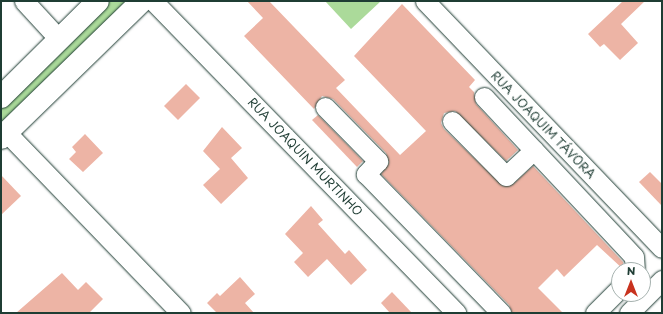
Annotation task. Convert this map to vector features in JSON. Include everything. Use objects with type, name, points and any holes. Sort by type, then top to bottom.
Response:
[{"type":"street","points":[[24,1],[59,39]]},
{"type":"street","points":[[1,97],[98,1]]},
{"type":"street","points":[[142,1],[4,136],[181,313]]},
{"type":"street","name":"RUA JOAQUIN MURTINHO","points":[[153,1],[456,313]]},
{"type":"street","name":"RUA JOAQUIM TÁVORA","points":[[425,1],[662,248]]},
{"type":"street","points":[[484,97],[634,257],[635,262]]},
{"type":"street","points":[[325,107],[378,162],[366,174],[501,313]]},
{"type":"street","points":[[452,121],[506,176],[534,150]]},
{"type":"street","points":[[629,313],[662,280]]},
{"type":"street","points":[[595,313],[611,297]]},
{"type":"green space","points":[[105,1],[128,1],[1,128],[1,106]]},
{"type":"green space","points":[[325,1],[381,1],[351,29]]},
{"type":"building","points":[[247,1],[269,1],[345,80],[336,88],[400,155],[426,131],[354,56],[402,4],[475,80],[469,87],[474,92],[476,104],[518,150],[506,161],[455,111],[444,113],[441,123],[444,129],[503,186],[513,184],[533,166],[623,262],[615,262],[597,245],[564,277],[557,269],[538,288],[563,313],[512,313],[509,305],[381,174],[389,163],[386,153],[333,99],[322,96],[314,109],[244,36],[263,18]]},
{"type":"building","points":[[623,1],[645,1],[621,24],[638,43],[620,60],[604,44],[600,47],[588,34]]},
{"type":"building","points":[[186,84],[200,98],[178,120],[164,106]]},
{"type":"building","points":[[318,115],[363,161],[357,167],[312,120]]},
{"type":"building","points":[[222,127],[242,148],[231,158],[248,178],[221,204],[203,185],[220,169],[203,151]]},
{"type":"building","points":[[85,134],[103,153],[83,172],[69,159],[76,152],[72,147]]},
{"type":"building","points":[[650,172],[662,184],[662,206],[639,182]]},
{"type":"building","points":[[1,175],[21,196],[1,215]]},
{"type":"building","points":[[311,206],[323,220],[318,224],[345,254],[349,250],[367,270],[351,285],[327,259],[308,277],[294,262],[303,253],[285,234]]},
{"type":"building","points":[[62,273],[78,290],[86,282],[103,299],[89,313],[16,313]]},
{"type":"building","points":[[240,277],[255,294],[245,303],[254,313],[217,313],[207,303],[217,293],[220,296]]},
{"type":"building","points":[[392,292],[412,313],[390,313],[381,303]]}]
